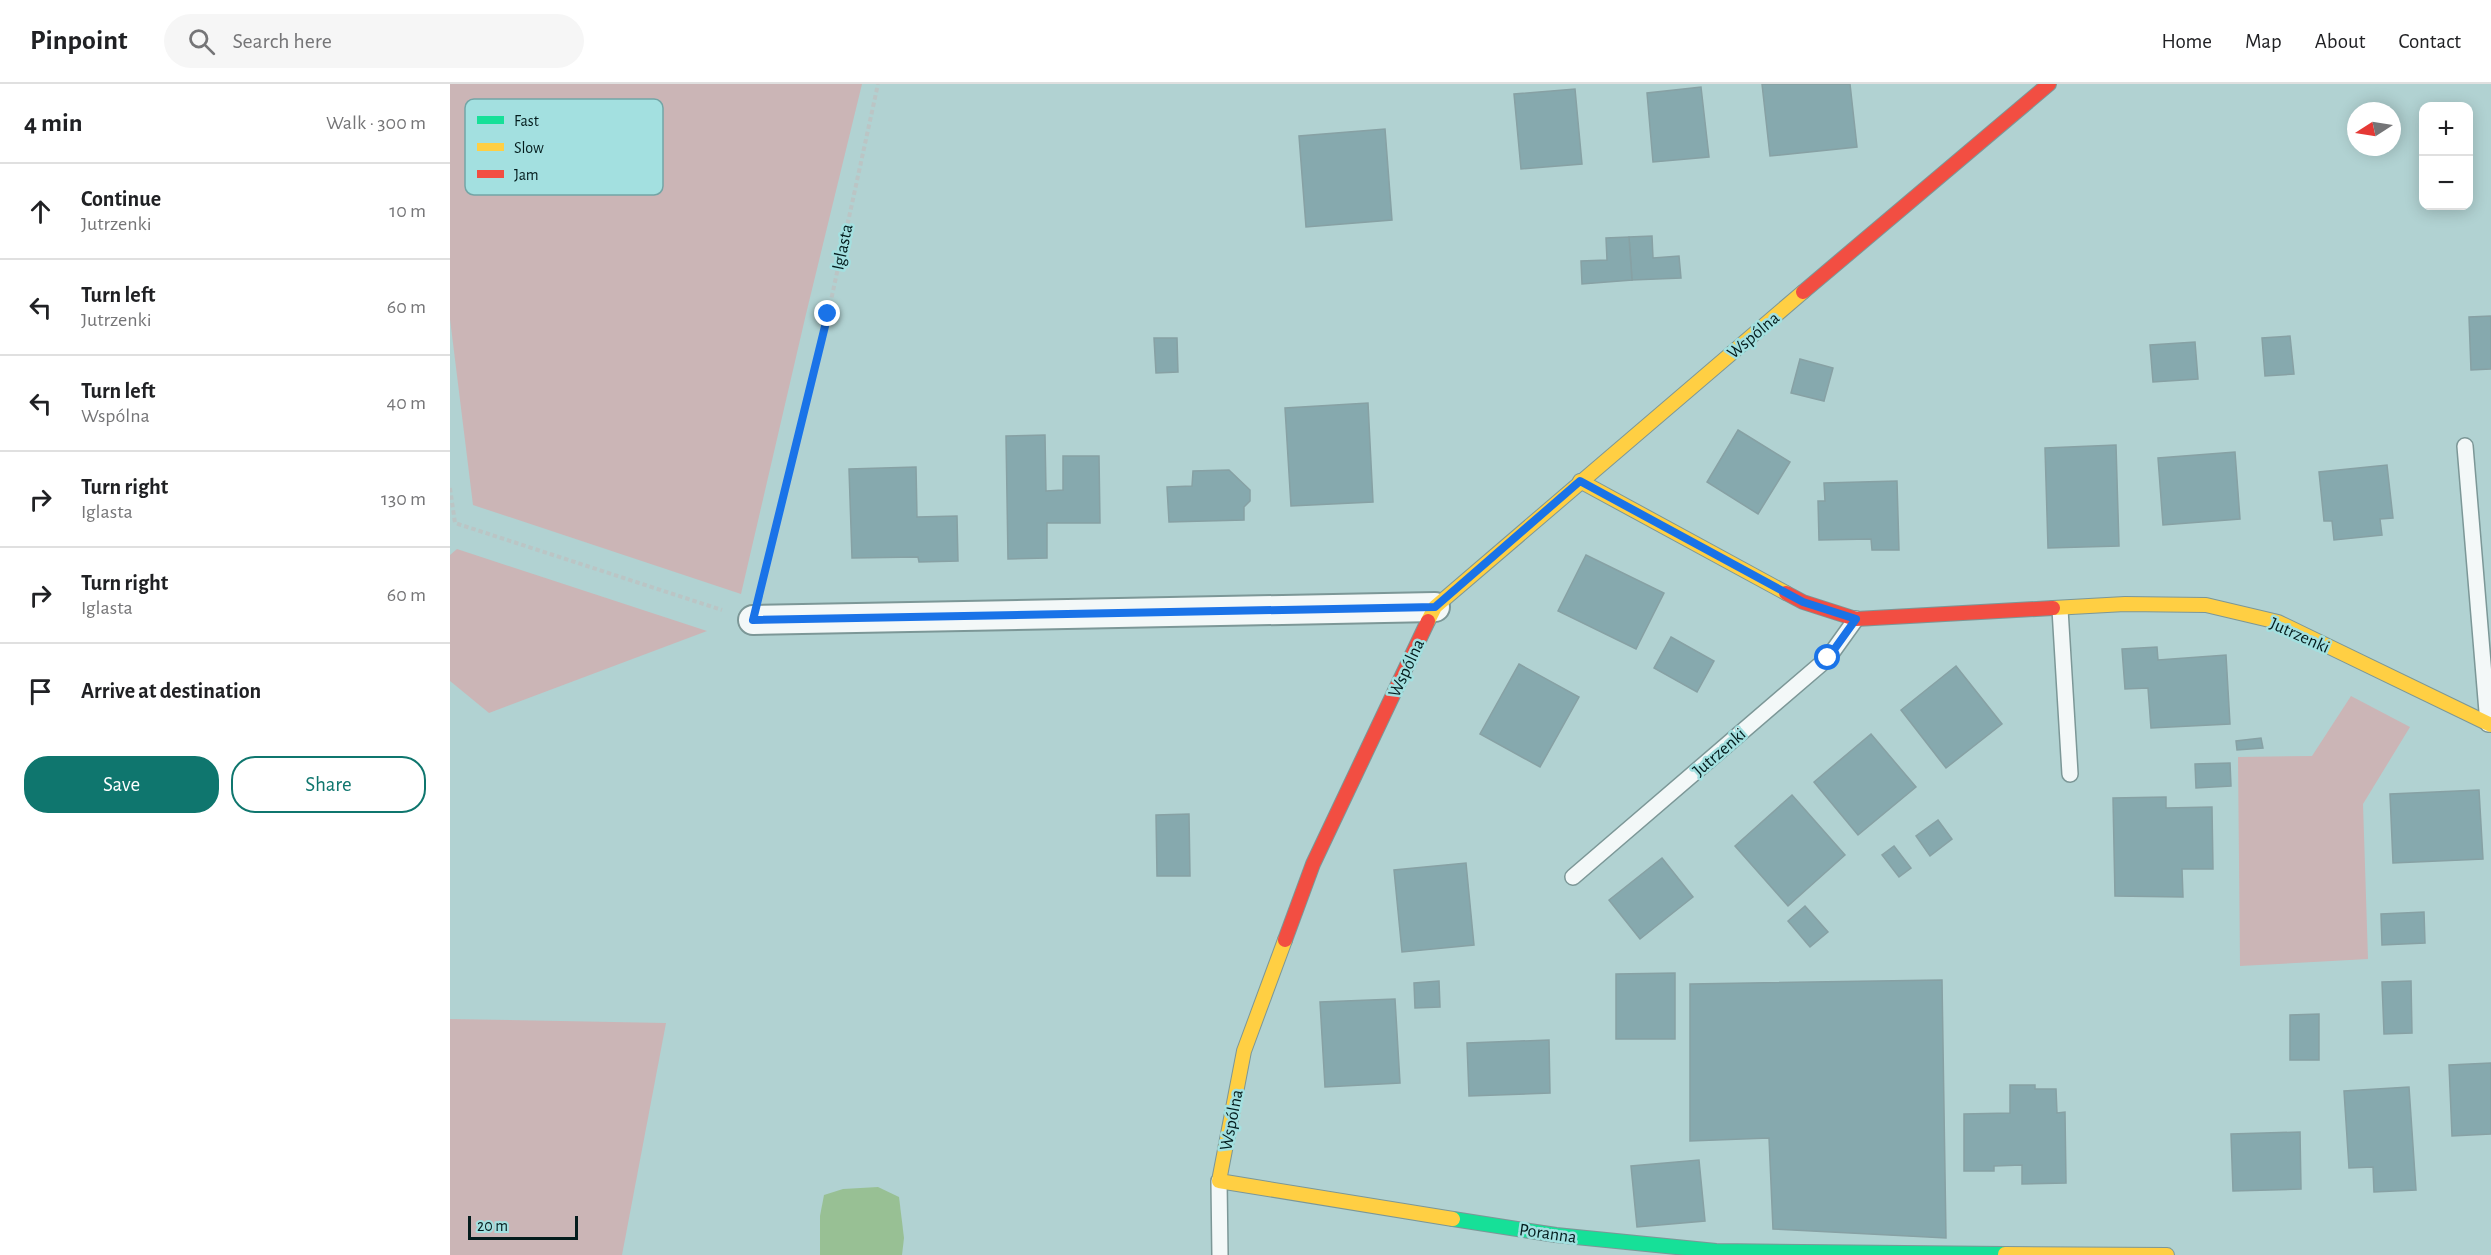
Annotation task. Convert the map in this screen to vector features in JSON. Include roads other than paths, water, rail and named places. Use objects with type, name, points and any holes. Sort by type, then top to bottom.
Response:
[{"type":"street","name":"Wspólna","points":[[1219,1181],[1244,1051],[1313,864],[1435,607],[1580,481],[2049,84]]},
{"type":"street","name":"Jutrzenki","points":[[1580,481],[1803,602],[1856,619],[2125,604],[2206,605],[2278,622],[2490,725]]},
{"type":"street","points":[[753,620],[1435,607]]},
{"type":"street","name":"Poranna","points":[[1219,1181],[1556,1235],[1716,1251],[2167,1255]]},
{"type":"lane","name":"Jutrzenki","points":[[2464,446],[2490,725]]},
{"type":"lane","points":[[2060,609],[2070,774]]},
{"type":"lane","name":"Jutrzenki","points":[[1573,877],[1828,658],[1856,619]]},
{"type":"lane","name":"Wspólna","points":[[1219,1181],[1220,1255]]}]
